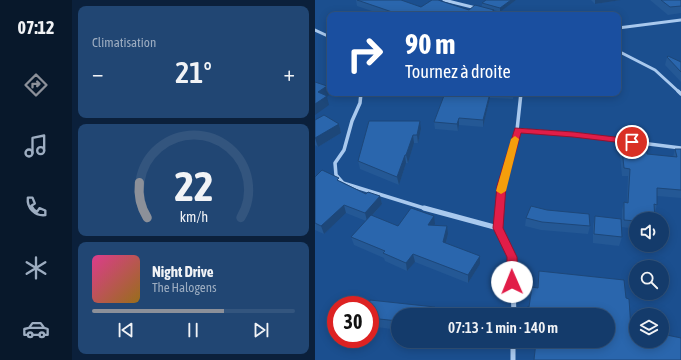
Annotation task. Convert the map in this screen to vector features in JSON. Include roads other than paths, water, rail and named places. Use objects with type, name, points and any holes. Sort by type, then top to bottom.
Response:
[{"type":"street","points":[[444,0],[480,9]]},
{"type":"street","points":[[621,28],[681,20]]},
{"type":"street","points":[[315,30],[327,36]]},
{"type":"street","points":[[621,53],[655,70],[681,94]]},
{"type":"street","points":[[361,96],[360,103],[352,121],[344,150],[335,163],[336,175],[343,183],[442,214],[498,228]]},
{"type":"street","points":[[514,308],[512,257],[498,228],[501,186],[517,130],[521,96]]},
{"type":"street","points":[[517,130],[573,134],[632,142]]},
{"type":"street","points":[[639,143],[681,148]]},
{"type":"street","points":[[513,348],[513,360]]}]
